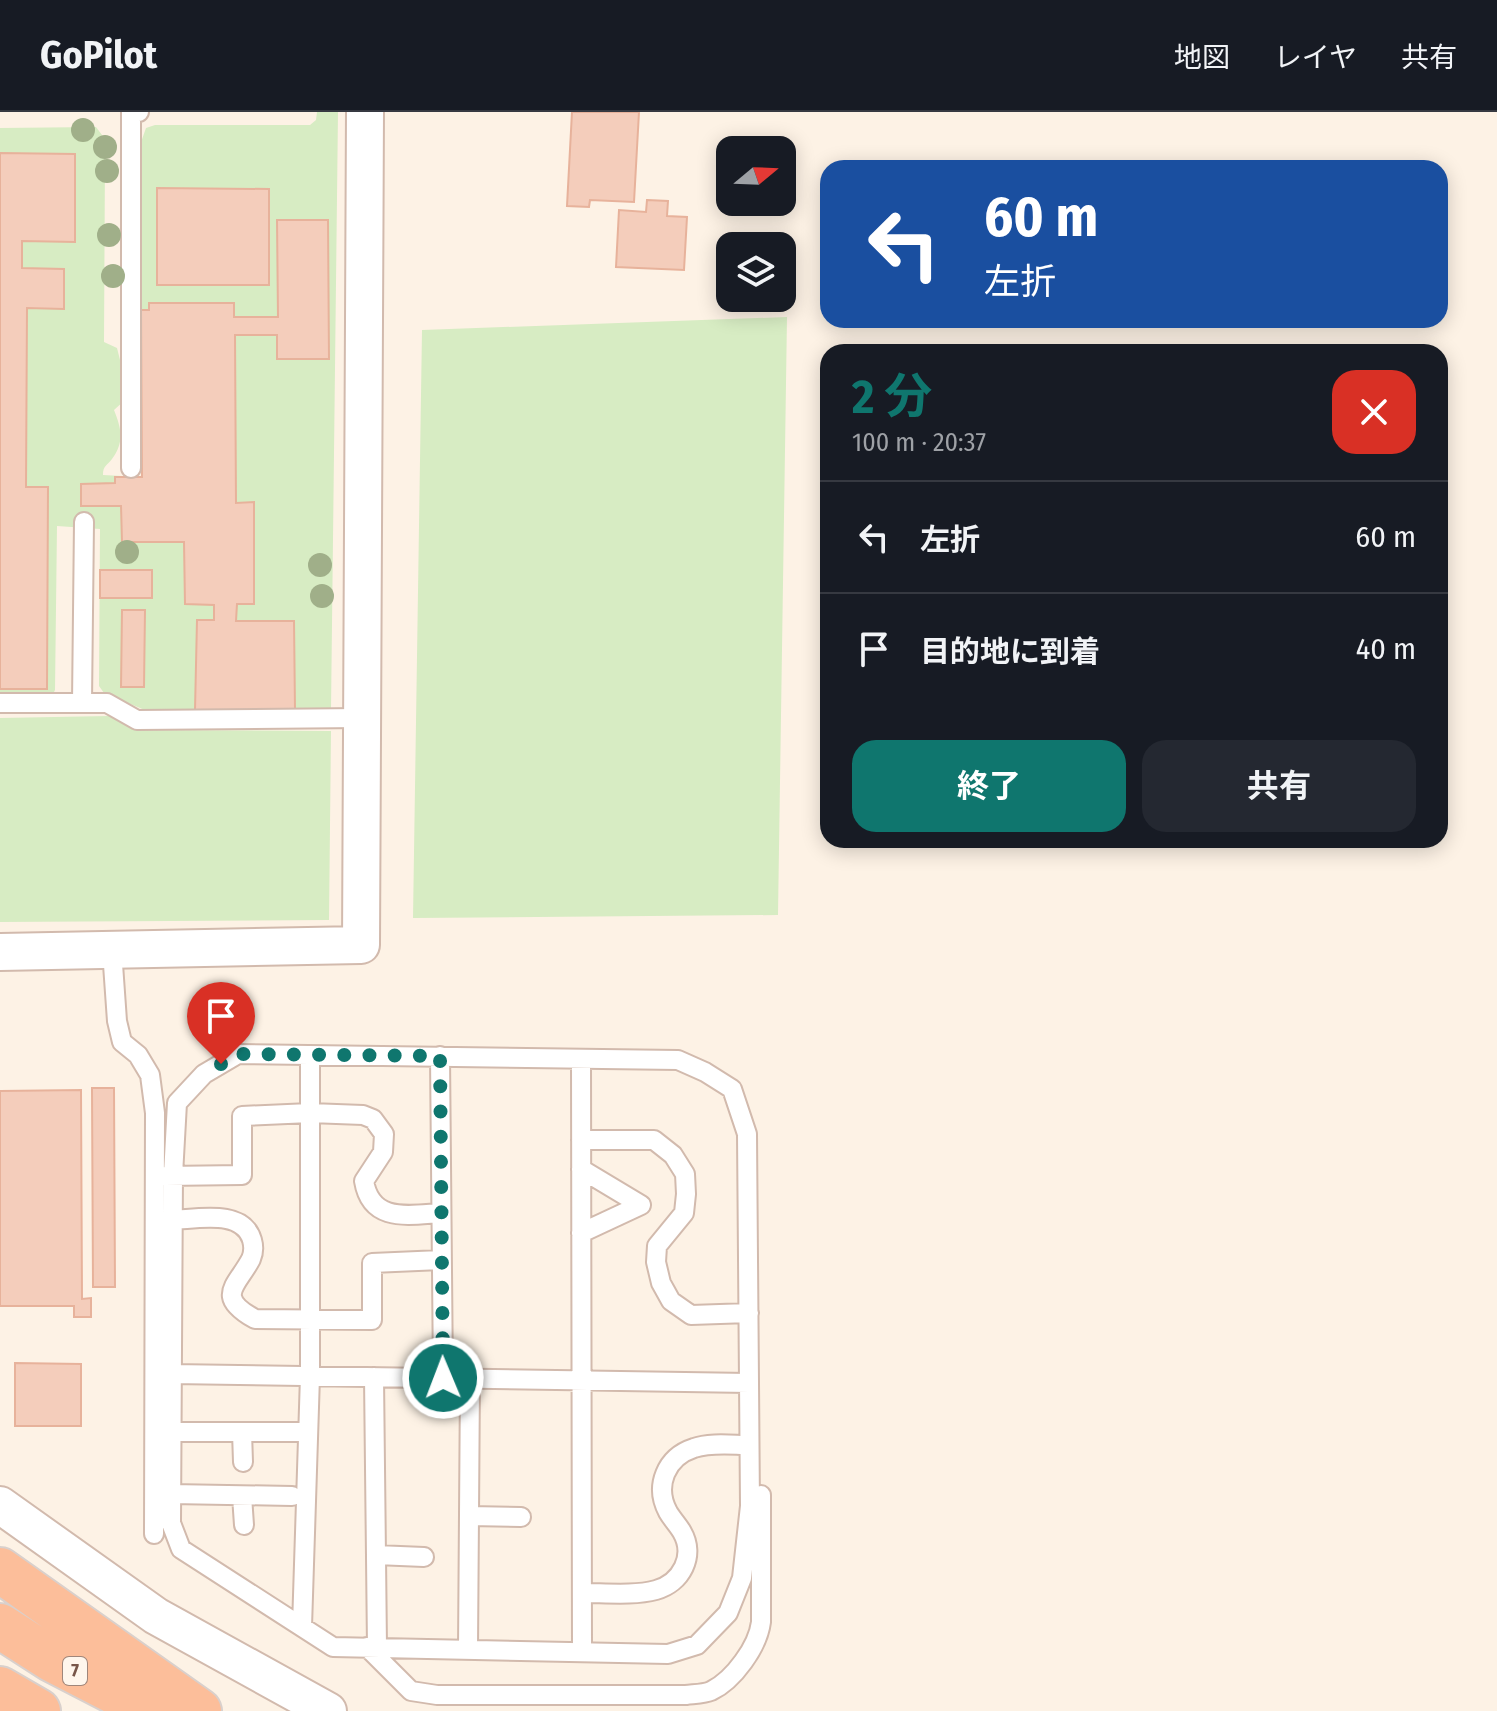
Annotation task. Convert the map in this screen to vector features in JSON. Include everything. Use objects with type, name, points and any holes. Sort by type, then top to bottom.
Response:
[{"type":"highway","points":[[0,1570],[199,1711]]},
{"type":"highway","name":"7","points":[[0,1626],[53,1660],[152,1711]]},
{"type":"highway","points":[[0,1689],[38,1711]]},
{"type":"street","points":[[0,952],[361,945],[365,112]]},
{"type":"street","points":[[0,1505],[156,1616],[328,1711]]},
{"type":"lane","points":[[131,468],[131,112],[139,112]]},
{"type":"lane","points":[[82,702],[84,522]]},
{"type":"lane","points":[[0,703],[107,703],[137,720],[362,718]]},
{"type":"lane","points":[[112,950],[117,1021],[122,1042],[138,1055],[150,1075],[173,1220],[171,1523],[181,1549],[333,1647],[668,1654],[697,1645],[728,1613],[742,1578],[755,1439]]},
{"type":"lane","points":[[154,1534],[164,1176],[177,1103],[204,1074],[238,1054],[678,1060],[732,1089],[747,1134],[749,1383],[755,1439],[761,1622],[759,1638],[733,1673],[711,1692],[686,1695],[437,1695],[411,1691],[372,1647],[376,1555],[374,1377]]},
{"type":"lane","points":[[302,1627],[310,1376],[310,1055]]},
{"type":"lane","points":[[440,1056],[443,1378]]},
{"type":"lane","points":[[581,1059],[582,1652]]},
{"type":"lane","points":[[164,1176],[242,1175],[242,1116],[310,1113],[363,1115],[373,1119],[384,1134],[383,1152],[364,1181],[366,1195],[380,1211],[396,1215],[441,1213]]},
{"type":"lane","points":[[581,1140],[654,1140],[673,1155],[685,1174],[686,1194],[684,1213],[657,1246],[656,1262],[661,1283],[671,1301],[691,1315],[749,1313]]},
{"type":"lane","points":[[581,1169],[641,1205],[581,1233]]},
{"type":"lane","points":[[173,1220],[220,1218],[239,1222],[250,1233],[254,1247],[250,1260],[233,1284],[234,1300],[240,1310],[255,1319],[372,1320],[372,1263],[441,1260]]},
{"type":"lane","points":[[172,1374],[749,1383]]},
{"type":"lane","points":[[468,1649],[470,1379]]},
{"type":"lane","points":[[171,1432],[308,1432]]},
{"type":"lane","points":[[242,1432],[243,1462]]},
{"type":"lane","points":[[582,1593],[653,1591],[666,1587],[679,1577],[686,1565],[688,1549],[683,1533],[666,1509],[662,1478],[670,1464],[696,1446],[755,1439]]},
{"type":"lane","points":[[171,1494],[292,1496]]},
{"type":"lane","points":[[242,1496],[244,1525]]},
{"type":"lane","points":[[469,1516],[521,1517]]},
{"type":"lane","points":[[376,1555],[424,1557]]},
{"type":"green space","points":[[317,112],[338,112],[331,710],[152,713],[104,693],[99,686],[100,529],[57,526],[55,690],[52,696],[0,699],[0,128],[96,127],[102,135],[105,156],[104,342],[117,348],[125,380],[125,400],[114,410],[120,440],[103,475],[141,477],[140,145],[146,128],[155,125],[310,125],[316,120]]},
{"type":"green space","points":[[787,317],[778,915],[413,918],[422,330]]},
{"type":"green space","points":[[109,716],[135,730],[331,731],[329,920],[0,922],[0,718]]},
{"type":"building","points":[[572,112],[639,112],[634,202],[590,200],[589,207],[567,206]]},
{"type":"building","points":[[0,153],[75,154],[75,242],[22,241],[22,268],[64,269],[64,309],[27,308],[26,487],[48,487],[47,689],[0,689]]},
{"type":"building","points":[[157,188],[269,189],[269,285],[157,285]]},
{"type":"building","points":[[647,200],[668,201],[667,216],[687,217],[684,270],[616,267],[619,210],[646,212]]},
{"type":"building","points":[[277,220],[328,220],[329,359],[277,359],[277,335],[235,335],[236,503],[254,502],[254,604],[237,604],[236,621],[294,621],[295,710],[195,710],[197,620],[214,620],[214,605],[185,604],[184,542],[122,542],[121,506],[81,506],[81,484],[115,483],[115,477],[142,477],[141,310],[149,310],[149,303],[234,303],[234,317],[278,317]]},
{"type":"building","points":[[100,570],[152,570],[152,598],[100,598]]},
{"type":"building","points":[[122,610],[145,610],[144,687],[121,687]]},
{"type":"building","points":[[92,1088],[114,1088],[115,1287],[93,1287]]},
{"type":"building","points":[[81,1090],[82,1299],[91,1298],[91,1317],[74,1317],[74,1306],[0,1306],[0,1091]]},
{"type":"building","points":[[15,1363],[81,1364],[81,1426],[15,1426]]},
{"type":"route","points":[[221,1064],[238,1054],[440,1056],[443,1378]]}]
